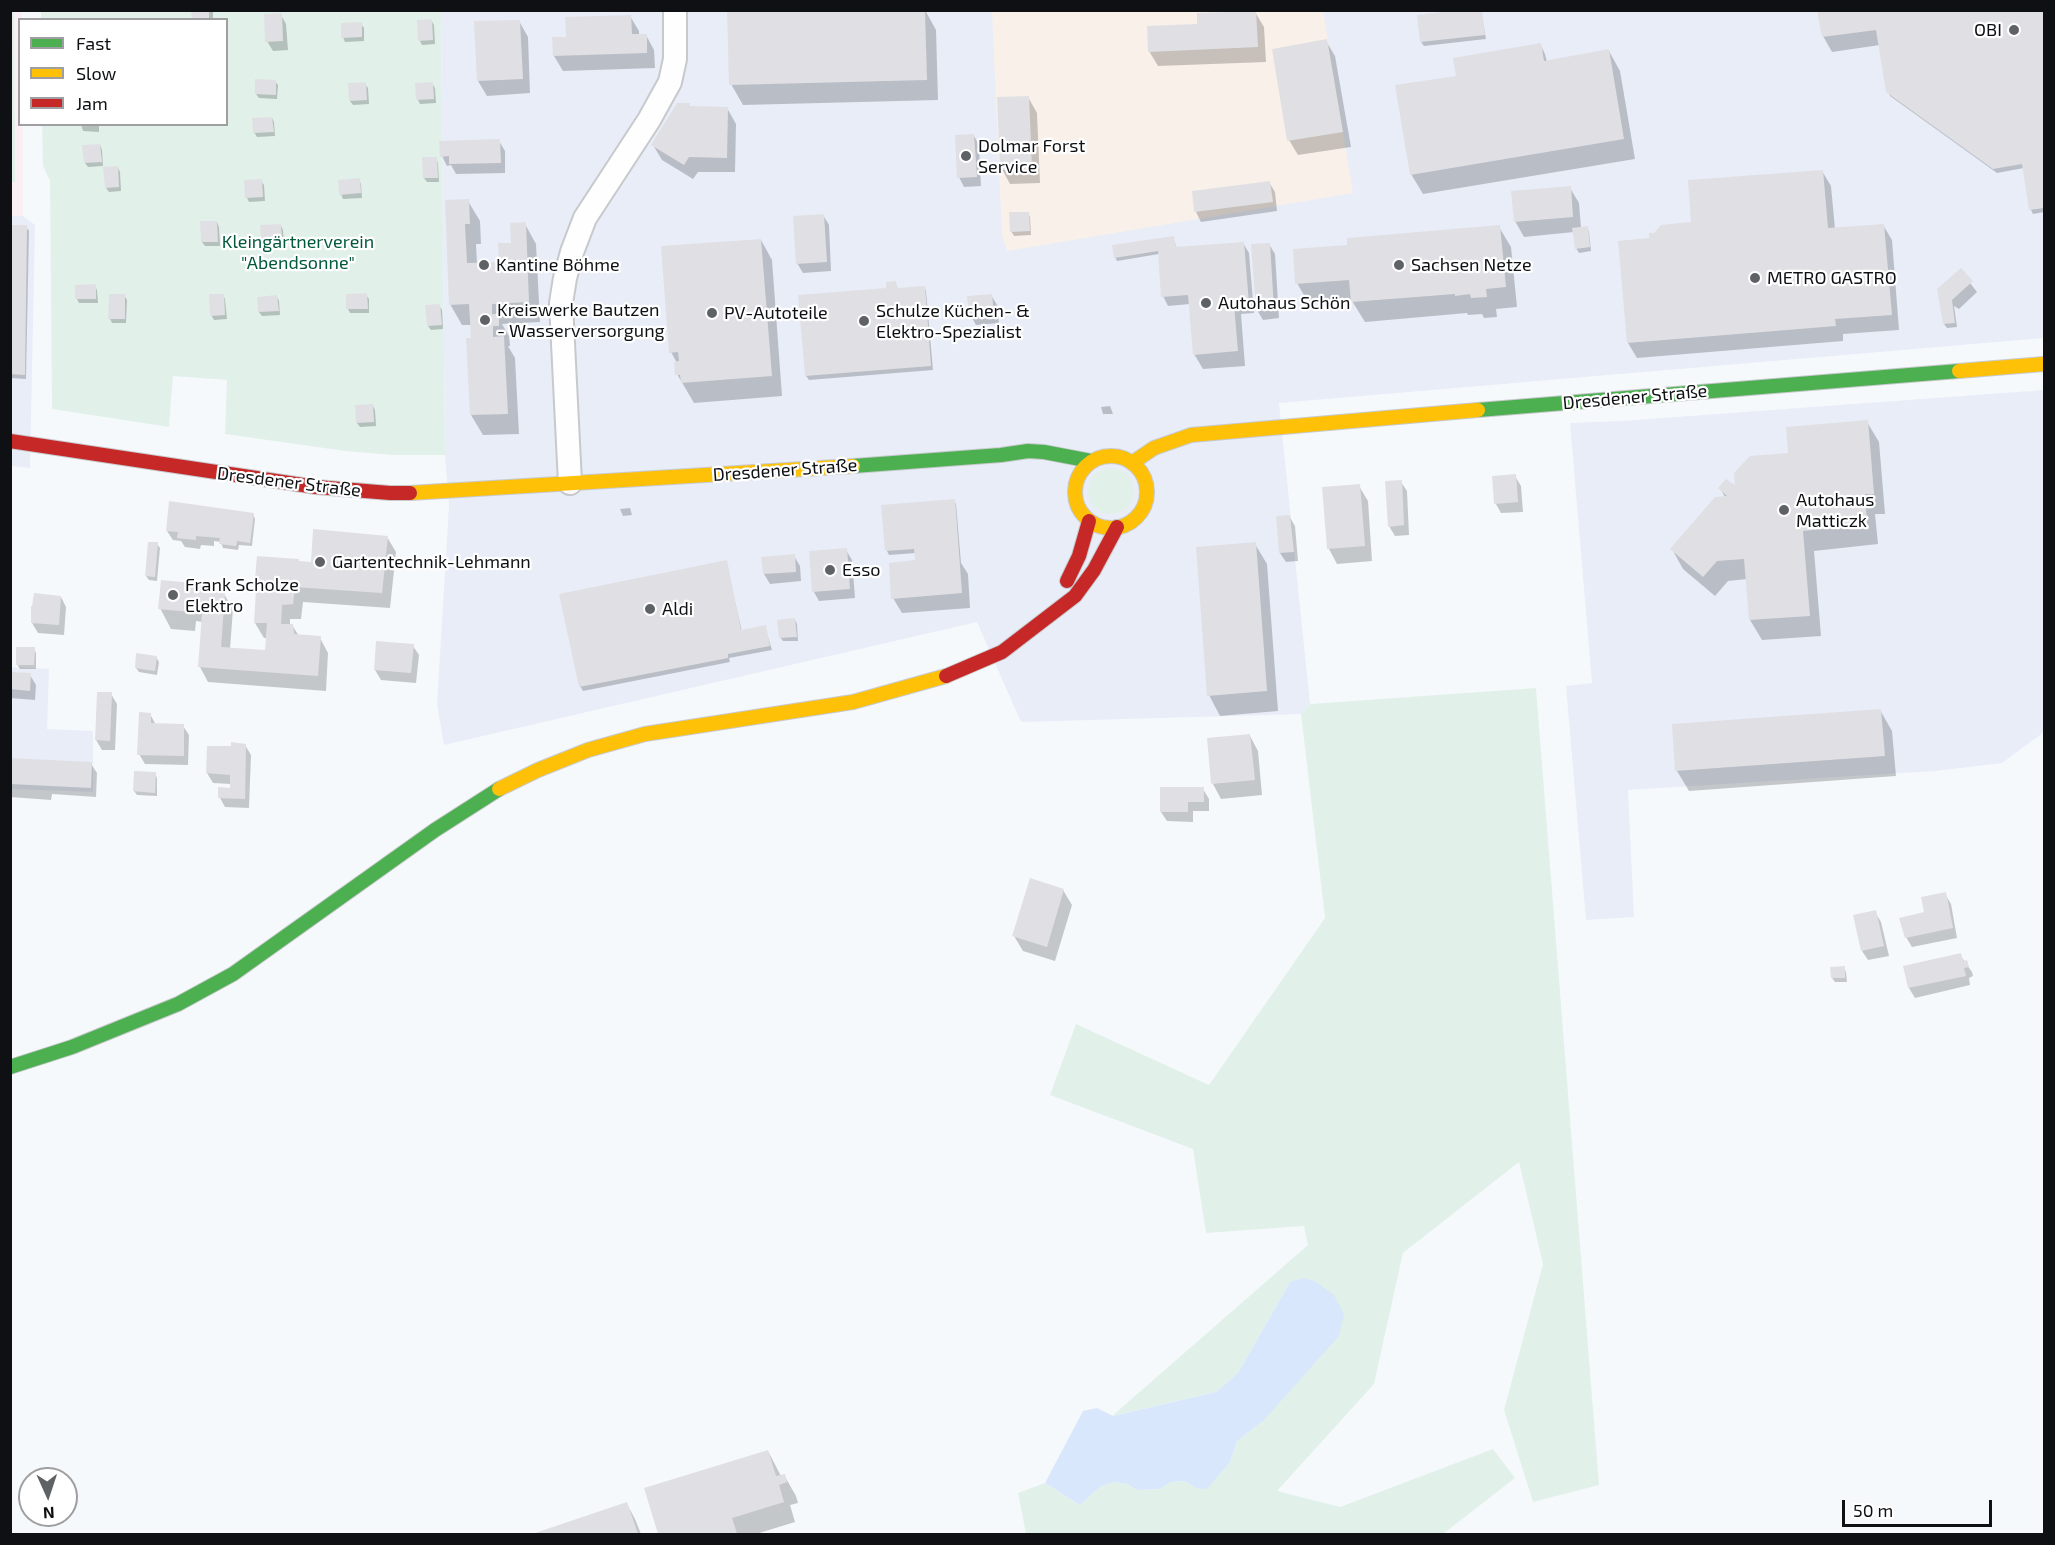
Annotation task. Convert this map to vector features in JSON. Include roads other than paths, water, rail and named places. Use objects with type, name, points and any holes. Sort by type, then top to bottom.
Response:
[{"type":"main road","name":"Dresdener Straße","points":[[10,441],[355,492],[443,492],[761,473],[1028,451],[1091,461],[1111,455],[1122,457],[1132,463],[1154,448],[1191,435],[1225,431],[2044,364]]},
{"type":"main road","name":"Dresdener Straße","points":[[1186,452],[1225,431]]},
{"type":"main road","name":"Dresdener Straße","points":[[1001,455],[1035,465]]},
{"type":"main road","points":[[1091,461],[1070,481],[1079,509],[1089,521],[1102,527],[1117,527],[1130,522],[1140,512],[1146,497],[1149,478],[1132,463]]},
{"type":"main road","points":[[1045,620],[1079,556],[1089,521]]},
{"type":"main road","points":[[10,1067],[72,1047],[178,1004],[224,979],[276,945],[435,830],[491,793],[538,770],[588,750],[645,734],[853,702],[936,680],[1002,652],[1075,596],[1094,570],[1117,527]]},
{"type":"street","points":[[570,483],[561,303],[565,278],[585,218],[649,120],[670,82],[675,59],[675,10]]},
{"type":"water","points":[[1304,1278],[1315,1281],[1334,1295],[1344,1314],[1339,1336],[1263,1421],[1237,1441],[1230,1462],[1207,1489],[1196,1488],[1185,1481],[1171,1482],[1160,1489],[1137,1490],[1127,1484],[1114,1482],[1101,1486],[1080,1505],[1045,1483],[1083,1411],[1097,1408],[1113,1416],[1216,1392],[1238,1373],[1290,1282]]},
{"type":"place","name":"OBI","points":[[2014,30]]},
{"type":"place","name":"Dolmar Forst Service","points":[[966,156]]},
{"type":"place","name":"Kantine Böhme","points":[[484,265]]},
{"type":"place","name":"Sachsen Netze","points":[[1399,265]]},
{"type":"place","name":"METRO GASTRO","points":[[1755,278]]},
{"type":"place","name":"Autohaus Schön","points":[[1206,303]]},
{"type":"place","name":"PV-Autoteile","points":[[712,313]]},
{"type":"place","name":"Kreiswerke Bautzen - Wasserversorgung","points":[[485,320]]},
{"type":"place","name":"Schulze Küchen- & Elektro-Spezialist","points":[[864,321]]},
{"type":"place","name":"Autohaus Matticzk","points":[[1784,510]]},
{"type":"place","name":"Gartentechnik-Lehmann","points":[[320,562]]},
{"type":"place","name":"Esso","points":[[830,570]]},
{"type":"place","name":"Frank Scholze Elektro","points":[[173,595]]},
{"type":"place","name":"Aldi","points":[[650,609]]},
{"type":"park label","name":"Kleingärtnerverein \"Abendsonne\"","points":[[298,252]]}]
